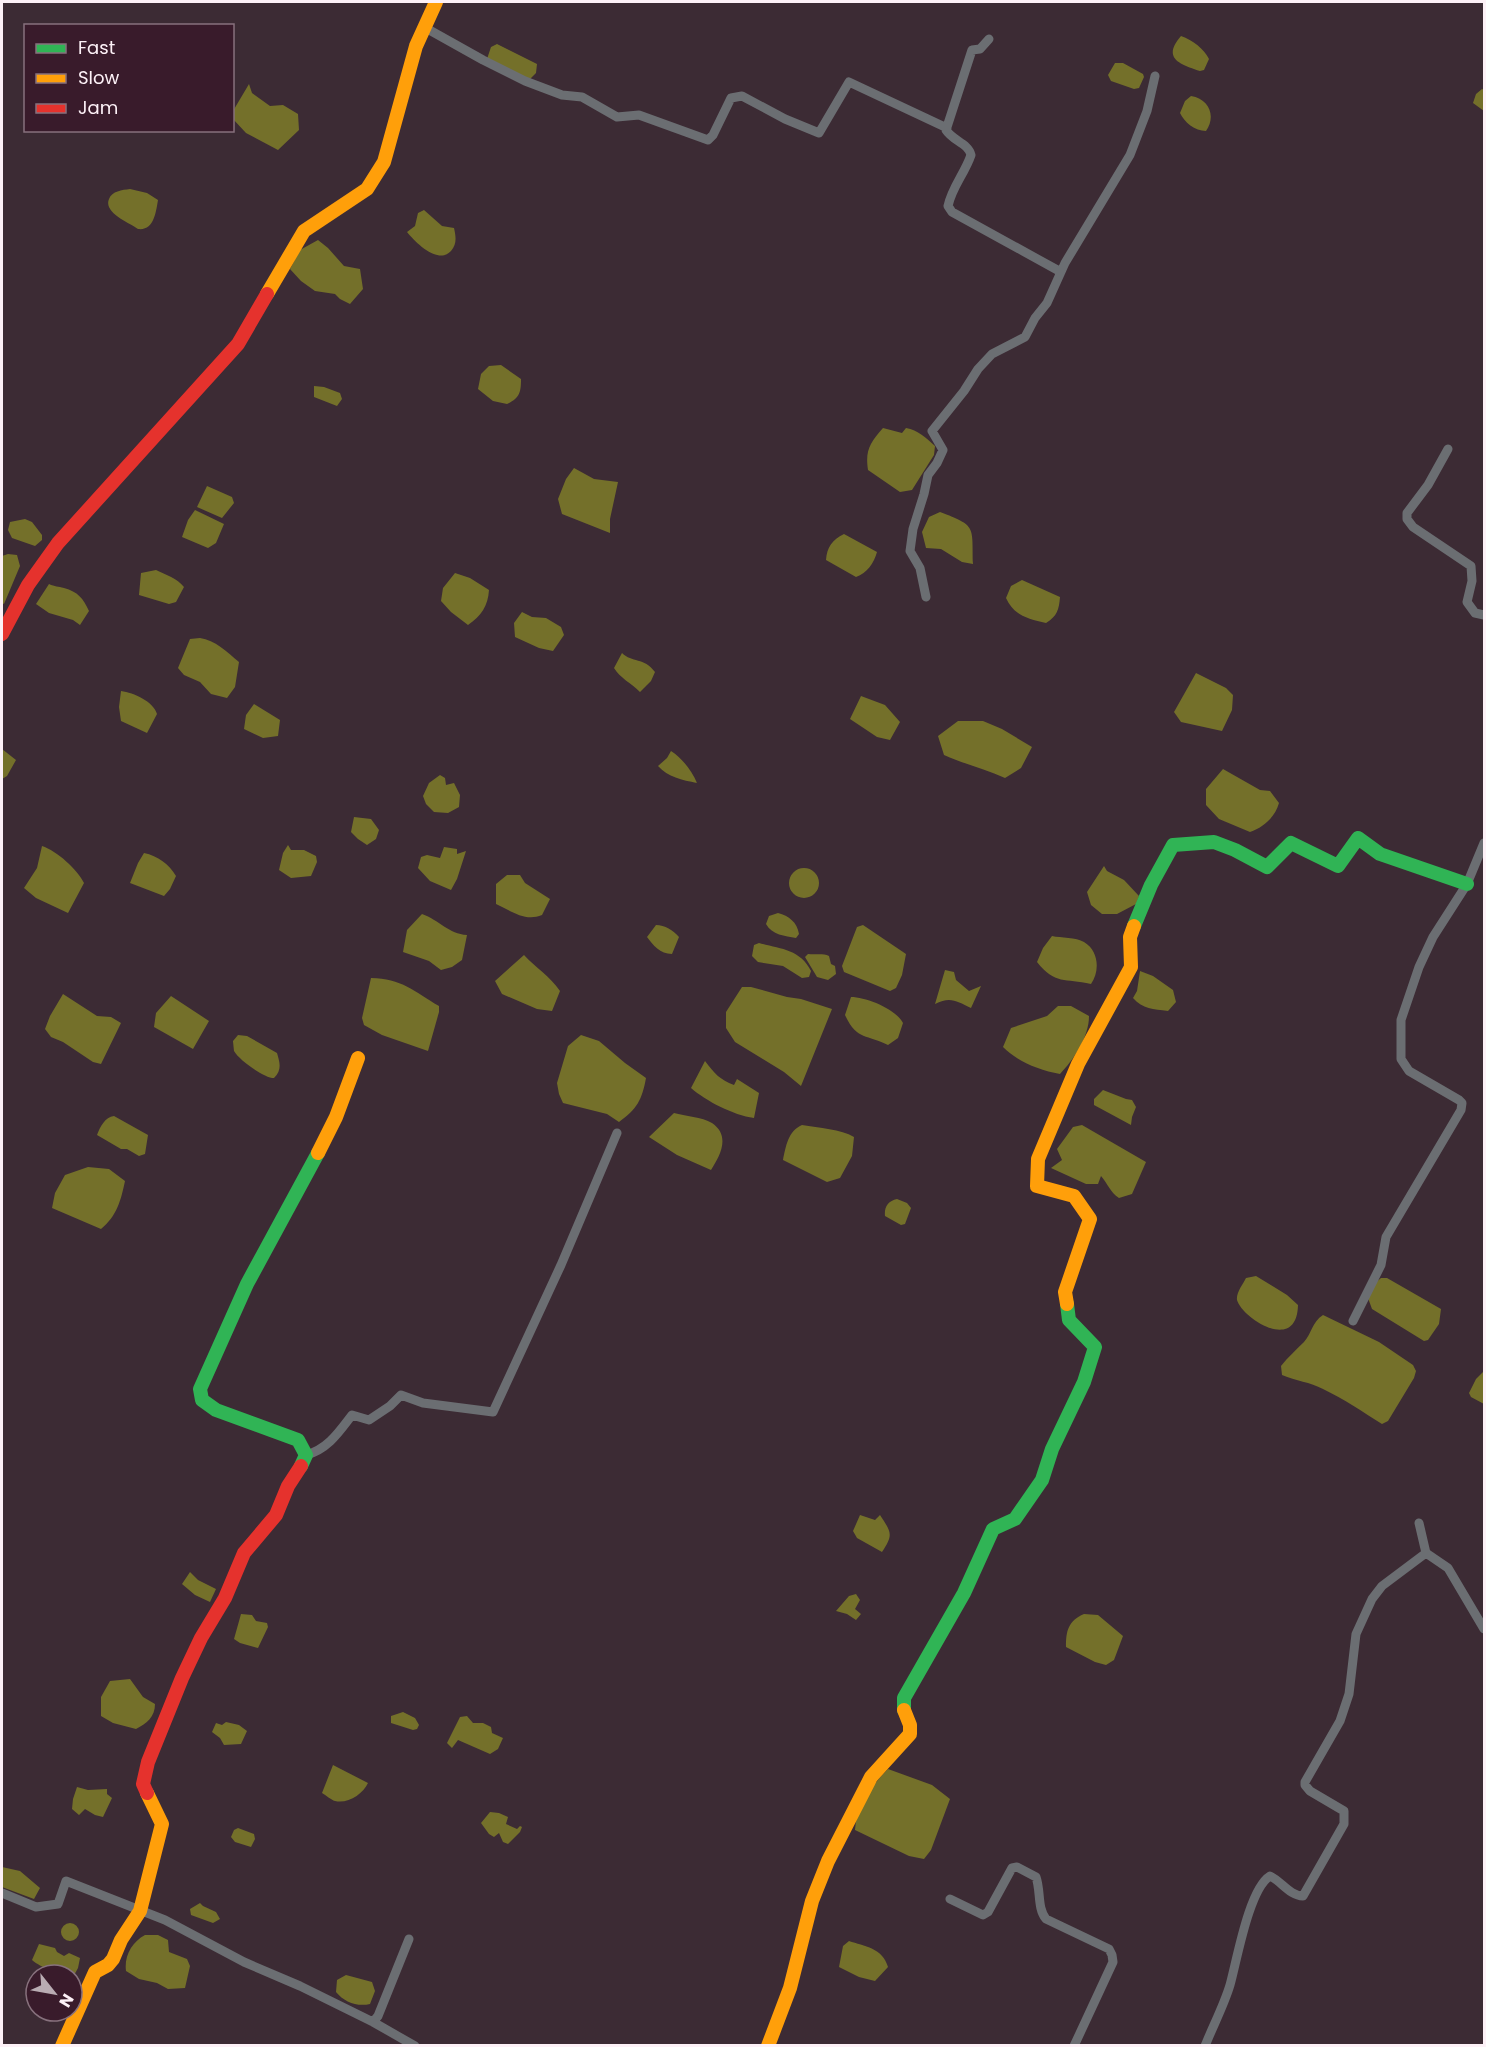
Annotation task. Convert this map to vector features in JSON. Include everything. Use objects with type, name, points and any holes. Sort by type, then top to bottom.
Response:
[{"type":"street","points":[[2,634],[28,585],[58,543],[238,344],[304,231],[367,189],[384,162],[416,46],[436,2]]},
{"type":"street","points":[[424,27],[525,81],[562,95],[582,97],[617,117],[639,115],[708,141],[731,98],[737,96],[742,96],[819,133],[849,82],[947,128]]},
{"type":"street","points":[[989,39],[980,49],[972,50],[947,128],[949,135],[971,152],[969,162],[951,192],[948,206],[952,212],[1061,272]]},
{"type":"street","points":[[926,597],[920,568],[910,551],[913,529],[928,475],[937,463],[942,450],[932,431],[964,391],[978,369],[992,354],[1025,337],[1035,318],[1047,303],[1061,272],[1130,155],[1147,111],[1155,76]]},
{"type":"street","points":[[1448,449],[1428,485],[1406,517],[1413,527],[1471,566],[1472,581],[1467,602],[1475,613],[1485,615]]},
{"type":"street","points":[[768,2046],[790,1988],[812,1901],[828,1861],[871,1777],[910,1734],[912,1727],[902,1708],[904,1698],[964,1593],[993,1529],[1015,1519],[1042,1480],[1052,1449],[1084,1382],[1095,1347],[1069,1320],[1065,1292],[1090,1219],[1074,1196],[1037,1186],[1038,1159],[1078,1064],[1131,967],[1130,936],[1151,885],[1173,845],[1214,842],[1267,867],[1291,843],[1338,866],[1358,838],[1380,854],[1467,884]]},
{"type":"street","points":[[1353,1320],[1381,1265],[1386,1237],[1461,1110],[1462,1103],[1459,1100],[1409,1071],[1401,1059],[1401,1020],[1419,967],[1433,937],[1467,884],[1485,843]]},
{"type":"street","points":[[62,2046],[95,1972],[108,1965],[113,1959],[121,1940],[140,1911],[162,1824],[143,1784],[148,1762],[182,1678],[201,1638],[225,1598],[244,1553],[276,1515],[288,1486],[300,1470],[306,1455],[298,1440],[216,1410],[202,1400],[200,1389],[247,1283],[291,1206],[332,1126],[351,1082],[358,1058]]},
{"type":"street","points":[[306,1455],[319,1452],[331,1442],[352,1415],[369,1420],[390,1406],[401,1395],[423,1403],[493,1412],[561,1265],[617,1133]]},
{"type":"street","points":[[1419,1523],[1426,1553],[1448,1568],[1485,1629]]},
{"type":"street","points":[[1205,2046],[1230,1986],[1251,1907],[1265,1879],[1270,1876],[1295,1895],[1303,1896],[1344,1824],[1344,1811],[1310,1791],[1305,1782],[1340,1721],[1349,1695],[1356,1634],[1372,1599],[1382,1586],[1426,1553]]},
{"type":"street","points":[[950,1899],[983,1915],[992,1907],[1012,1868],[1017,1867],[1036,1877],[1041,1913],[1046,1919],[1109,1949],[1113,1962],[1074,2046]]},
{"type":"street","points":[[2,1893],[36,1907],[58,1904],[66,1881],[165,1920],[244,1962],[300,1986],[373,2022],[415,2046]]},
{"type":"street","points":[[373,2022],[378,2016],[409,1939]]},
{"type":"shaded area","points":[[1181,36],[1194,42],[1207,55],[1209,59],[1204,70],[1200,71],[1180,63],[1173,55],[1173,50]]},
{"type":"shaded area","points":[[497,44],[537,64],[536,73],[529,80],[487,59],[491,47]]},
{"type":"shaded area","points":[[1115,63],[1123,63],[1143,74],[1139,88],[1134,89],[1111,81],[1108,75]]},
{"type":"shaded area","points":[[249,84],[252,93],[270,106],[283,105],[298,114],[299,130],[278,150],[246,133],[234,120],[234,109]]},
{"type":"shaded area","points":[[1484,90],[1484,111],[1473,103],[1476,94]]},
{"type":"shaded area","points":[[1191,96],[1203,101],[1209,109],[1211,120],[1206,131],[1190,125],[1180,113],[1185,101]]},
{"type":"shaded area","points":[[130,189],[147,193],[158,200],[151,224],[143,229],[138,229],[118,217],[108,204],[112,194]]},
{"type":"shaded area","points":[[424,210],[442,226],[454,228],[456,237],[454,246],[446,255],[428,251],[407,232],[415,226],[418,213]]},
{"type":"shaded area","points":[[318,240],[344,266],[360,269],[363,289],[350,304],[335,294],[315,291],[290,269],[300,250]]},
{"type":"shaded area","points":[[501,365],[521,379],[519,394],[507,404],[493,401],[478,389],[481,374],[489,366]]},
{"type":"shaded area","points":[[314,386],[340,393],[342,399],[337,406],[314,397]]},
{"type":"shaded area","points":[[883,428],[902,433],[906,428],[910,429],[935,446],[934,455],[912,490],[900,492],[868,470],[867,457],[870,447]]},
{"type":"shaded area","points":[[574,468],[594,479],[618,482],[610,519],[610,533],[562,514],[558,499],[566,479]]},
{"type":"shaded area","points":[[207,486],[232,497],[234,503],[222,518],[197,507]]},
{"type":"shaded area","points":[[195,510],[224,524],[216,543],[208,548],[182,537],[188,520]]},
{"type":"shaded area","points":[[940,512],[961,521],[970,529],[973,542],[973,564],[962,562],[941,549],[926,548],[922,532],[929,517]]},
{"type":"shaded area","points":[[25,519],[32,522],[42,535],[42,540],[35,546],[12,538],[8,530],[10,522]]},
{"type":"shaded area","points":[[844,534],[877,552],[870,567],[856,577],[826,560],[831,544]]},
{"type":"shaded area","points":[[17,555],[20,566],[4,604],[2,603],[2,556]]},
{"type":"shaded area","points":[[156,570],[175,579],[184,587],[176,602],[169,604],[139,595],[141,573]]},
{"type":"shaded area","points":[[455,573],[470,578],[489,590],[483,610],[468,625],[441,601],[443,588]]},
{"type":"shaded area","points":[[1022,580],[1060,597],[1057,612],[1046,623],[1023,616],[1009,604],[1006,598],[1011,586]]},
{"type":"shaded area","points":[[49,584],[73,591],[82,599],[89,611],[80,625],[73,620],[49,613],[36,604]]},
{"type":"shaded area","points":[[522,612],[532,617],[546,618],[561,627],[564,635],[553,651],[539,648],[515,637],[514,623]]},
{"type":"shaded area","points":[[200,638],[216,644],[239,662],[235,687],[227,698],[211,694],[200,682],[184,675],[178,668],[190,639]]},
{"type":"shaded area","points":[[622,653],[647,664],[655,672],[651,681],[640,692],[614,668]]},
{"type":"shaded area","points":[[1196,673],[1226,688],[1233,695],[1232,710],[1222,731],[1181,722],[1174,712]]},
{"type":"shaded area","points":[[121,691],[142,698],[155,709],[157,714],[147,733],[121,721],[119,707]]},
{"type":"shaded area","points":[[861,696],[885,705],[900,722],[890,740],[877,737],[850,719]]},
{"type":"shaded area","points":[[254,704],[280,720],[278,736],[263,738],[244,729],[246,715]]},
{"type":"shaded area","points":[[958,721],[983,721],[1002,729],[1032,747],[1021,768],[1005,778],[944,755],[938,736]]},
{"type":"shaded area","points":[[2,749],[16,760],[7,776],[2,779]]},
{"type":"shaded area","points":[[671,751],[687,766],[697,783],[671,775],[658,766]]},
{"type":"shaded area","points":[[1223,769],[1260,790],[1270,791],[1279,803],[1272,817],[1260,827],[1250,832],[1219,819],[1206,805],[1206,789]]},
{"type":"shaded area","points":[[440,775],[445,778],[446,785],[454,783],[460,795],[459,807],[448,813],[434,812],[426,804],[423,796],[429,783]]},
{"type":"shaded area","points":[[354,817],[371,819],[379,830],[376,839],[367,845],[351,832]]},
{"type":"shaded area","points":[[288,845],[291,850],[304,850],[316,856],[317,862],[311,876],[291,878],[279,870],[283,853]]},
{"type":"shaded area","points":[[42,846],[66,861],[84,883],[68,913],[36,898],[24,888],[37,868]]},
{"type":"shaded area","points":[[444,847],[457,849],[457,854],[466,851],[451,890],[430,881],[418,868],[421,857],[427,855],[440,858]]},
{"type":"shaded area","points":[[144,853],[163,861],[176,876],[164,896],[130,883]]},
{"type":"shaded area","points":[[1104,866],[1107,871],[1124,880],[1139,896],[1136,904],[1117,914],[1102,914],[1091,905],[1087,892]]},
{"type":"shaded area","points":[[804,868],[815,872],[819,883],[815,894],[804,898],[793,894],[789,883],[793,872]]},
{"type":"shaded area","points":[[507,875],[520,875],[525,883],[550,899],[542,915],[524,916],[496,904],[496,884]]},
{"type":"shaded area","points":[[778,913],[794,923],[799,934],[796,938],[772,931],[766,924],[769,916]]},
{"type":"shaded area","points":[[422,914],[455,932],[467,935],[462,960],[452,967],[441,970],[429,961],[403,952],[407,930]]},
{"type":"shaded area","points":[[656,925],[669,928],[679,937],[672,954],[660,951],[647,937]]},
{"type":"shaded area","points":[[863,925],[906,954],[902,975],[896,988],[890,991],[844,972],[842,966],[857,927]]},
{"type":"shaded area","points":[[1052,936],[1077,939],[1089,946],[1095,956],[1097,967],[1091,984],[1055,977],[1037,962]]},
{"type":"shaded area","points":[[759,943],[782,949],[801,958],[811,971],[809,977],[802,978],[783,966],[758,962],[752,956],[754,945]]},
{"type":"shaded area","points":[[808,954],[829,956],[831,964],[835,966],[836,974],[828,980],[817,977],[805,957]]},
{"type":"shaded area","points":[[524,955],[560,991],[552,1011],[537,1009],[502,994],[495,981]]},
{"type":"shaded area","points":[[945,970],[954,972],[956,980],[969,991],[981,986],[971,1008],[949,1000],[935,1004]]},
{"type":"shaded area","points":[[1140,971],[1153,976],[1173,990],[1176,1002],[1168,1011],[1153,1009],[1133,998],[1137,991]]},
{"type":"shaded area","points":[[371,978],[399,983],[439,1006],[428,1051],[382,1035],[364,1025],[362,1018]]},
{"type":"shaded area","points":[[742,987],[801,999],[832,1009],[801,1086],[784,1072],[735,1042],[726,1028],[726,1012]]},
{"type":"shaded area","points":[[63,994],[97,1016],[111,1017],[121,1023],[101,1064],[93,1062],[63,1042],[51,1037],[45,1029]]},
{"type":"shaded area","points":[[171,996],[209,1021],[193,1049],[154,1027],[156,1013]]},
{"type":"shaded area","points":[[851,997],[872,1002],[894,1013],[903,1023],[898,1038],[888,1045],[858,1033],[845,1015]]},
{"type":"shaded area","points":[[1058,1006],[1071,1006],[1089,1016],[1080,1047],[1060,1074],[1029,1065],[1003,1047],[1011,1028],[1047,1016]]},
{"type":"shaded area","points":[[238,1035],[247,1036],[277,1053],[280,1066],[274,1078],[258,1072],[237,1055],[233,1041]]},
{"type":"shaded area","points":[[581,1035],[599,1041],[646,1078],[638,1103],[619,1122],[607,1114],[563,1103],[559,1094],[557,1083],[568,1046]]},
{"type":"shaded area","points":[[705,1061],[714,1073],[725,1081],[734,1085],[737,1079],[759,1093],[754,1118],[720,1107],[691,1088]]},
{"type":"shaded area","points":[[1103,1090],[1132,1100],[1136,1107],[1131,1125],[1094,1105],[1094,1099]]},
{"type":"shaded area","points":[[674,1113],[703,1119],[718,1128],[722,1146],[711,1170],[677,1155],[649,1137]]},
{"type":"shaded area","points":[[114,1116],[148,1135],[145,1154],[139,1156],[127,1149],[121,1149],[97,1135],[105,1120]]},
{"type":"shaded area","points":[[802,1125],[836,1130],[854,1137],[852,1156],[840,1178],[827,1182],[783,1160],[791,1135]]},
{"type":"shaded area","points":[[1082,1125],[1146,1162],[1132,1194],[1119,1198],[1101,1176],[1098,1184],[1086,1184],[1051,1168],[1062,1160],[1057,1149],[1073,1127]]},
{"type":"shaded area","points":[[88,1167],[109,1169],[125,1181],[115,1213],[101,1229],[52,1208],[55,1193],[65,1175]]},
{"type":"shaded area","points":[[897,1199],[907,1203],[911,1208],[905,1224],[901,1225],[885,1216],[887,1205]]},
{"type":"shaded area","points":[[1256,1276],[1287,1295],[1298,1305],[1295,1320],[1289,1327],[1280,1330],[1269,1328],[1248,1315],[1241,1307],[1237,1300],[1240,1289],[1246,1278]]},
{"type":"shaded area","points":[[1381,1278],[1387,1278],[1441,1309],[1439,1324],[1428,1340],[1424,1341],[1372,1309],[1368,1298],[1374,1284]]},
{"type":"shaded area","points":[[1323,1315],[1379,1342],[1413,1365],[1416,1371],[1414,1378],[1388,1421],[1382,1424],[1323,1389],[1282,1375],[1281,1366],[1304,1342]]},
{"type":"shaded area","points":[[1484,1371],[1484,1404],[1471,1397],[1469,1393],[1476,1379]]},
{"type":"shaded area","points":[[860,1515],[875,1520],[880,1515],[887,1525],[890,1537],[882,1552],[857,1538],[853,1531]]},
{"type":"shaded area","points":[[190,1572],[198,1580],[216,1589],[210,1602],[195,1595],[182,1584]]},
{"type":"shaded area","points":[[856,1594],[860,1600],[855,1609],[861,1614],[856,1620],[836,1611],[849,1596]]},
{"type":"shaded area","points":[[241,1614],[252,1615],[256,1621],[267,1623],[268,1627],[258,1648],[234,1639]]},
{"type":"shaded area","points":[[1084,1614],[1098,1615],[1123,1636],[1114,1660],[1106,1665],[1066,1647],[1071,1623]]},
{"type":"shaded area","points":[[130,1679],[143,1697],[155,1704],[154,1713],[150,1719],[136,1729],[113,1723],[101,1716],[101,1697],[110,1681]]},
{"type":"shaded area","points":[[403,1712],[415,1718],[419,1725],[417,1729],[413,1730],[391,1723],[391,1716]]},
{"type":"shaded area","points":[[467,1716],[473,1723],[483,1723],[491,1727],[492,1733],[503,1738],[498,1749],[490,1754],[458,1740],[452,1748],[447,1743],[460,1717]]},
{"type":"shaded area","points":[[226,1722],[239,1725],[247,1731],[241,1744],[224,1745],[220,1738],[212,1732],[216,1723],[222,1725]]},
{"type":"shaded area","points":[[333,1765],[368,1783],[366,1787],[350,1800],[340,1802],[330,1799],[322,1793]]},
{"type":"shaded area","points":[[888,1769],[932,1785],[950,1799],[931,1850],[924,1859],[909,1856],[855,1830],[858,1813],[866,1797]]},
{"type":"shaded area","points":[[77,1787],[88,1790],[107,1789],[107,1794],[112,1798],[103,1817],[85,1809],[79,1815],[72,1809]]},
{"type":"shaded area","points":[[490,1812],[508,1817],[506,1824],[517,1829],[522,1827],[508,1844],[503,1842],[499,1833],[494,1837],[489,1834],[481,1823]]},
{"type":"shaded area","points":[[238,1828],[254,1834],[255,1839],[251,1847],[235,1842],[231,1837],[234,1830]]},
{"type":"shaded area","points":[[2,1867],[20,1871],[40,1888],[34,1899],[2,1887]]},
{"type":"shaded area","points":[[200,1903],[216,1912],[220,1919],[213,1923],[191,1915],[190,1909]]},
{"type":"shaded area","points":[[70,1923],[76,1926],[79,1932],[76,1938],[70,1941],[64,1938],[61,1932],[64,1926]]},
{"type":"shaded area","points":[[145,1935],[158,1935],[168,1940],[169,1952],[187,1959],[190,1966],[185,1988],[168,1989],[157,1983],[139,1979],[126,1971],[126,1960],[130,1950],[136,1941]]},
{"type":"shaded area","points":[[849,1941],[872,1949],[886,1961],[888,1967],[875,1981],[859,1977],[839,1967],[843,1946]]},
{"type":"shaded area","points":[[39,1944],[55,1948],[64,1956],[69,1953],[80,1958],[79,1963],[36,1963],[32,1960]]},
{"type":"shaded area","points":[[346,1975],[372,1982],[375,1991],[370,2004],[351,2003],[336,1992],[337,1980]]},
{"type":"traffic: fast","points":[[1134,926],[1151,885],[1173,845],[1214,842],[1267,867],[1291,843],[1338,866],[1358,838],[1380,854],[1467,884]]},
{"type":"traffic: fast","points":[[301,1466],[306,1455],[298,1440],[216,1410],[202,1400],[200,1389],[247,1284],[318,1153]]},
{"type":"traffic: fast","points":[[904,1710],[904,1698],[964,1593],[993,1529],[1015,1519],[1042,1480],[1052,1449],[1084,1382],[1095,1347],[1069,1320],[1067,1304]]},
{"type":"traffic: slow","points":[[267,294],[304,231],[367,189],[384,162],[416,46],[436,2]]},
{"type":"traffic: slow","points":[[1067,1304],[1065,1292],[1090,1219],[1074,1196],[1037,1186],[1038,1159],[1078,1064],[1131,967],[1130,937],[1134,926]]},
{"type":"traffic: slow","points":[[318,1153],[336,1117],[358,1058]]},
{"type":"traffic: slow","points":[[768,2046],[790,1988],[812,1901],[828,1861],[871,1777],[910,1734],[910,1725],[904,1710]]},
{"type":"traffic: slow","points":[[62,2046],[95,1972],[108,1965],[113,1959],[121,1940],[140,1911],[162,1824],[147,1793]]},
{"type":"traffic: jam","points":[[2,634],[28,585],[58,543],[238,344],[267,294]]},
{"type":"traffic: jam","points":[[147,1793],[143,1784],[148,1762],[182,1678],[201,1638],[225,1598],[244,1553],[276,1515],[288,1486],[301,1466]]}]
